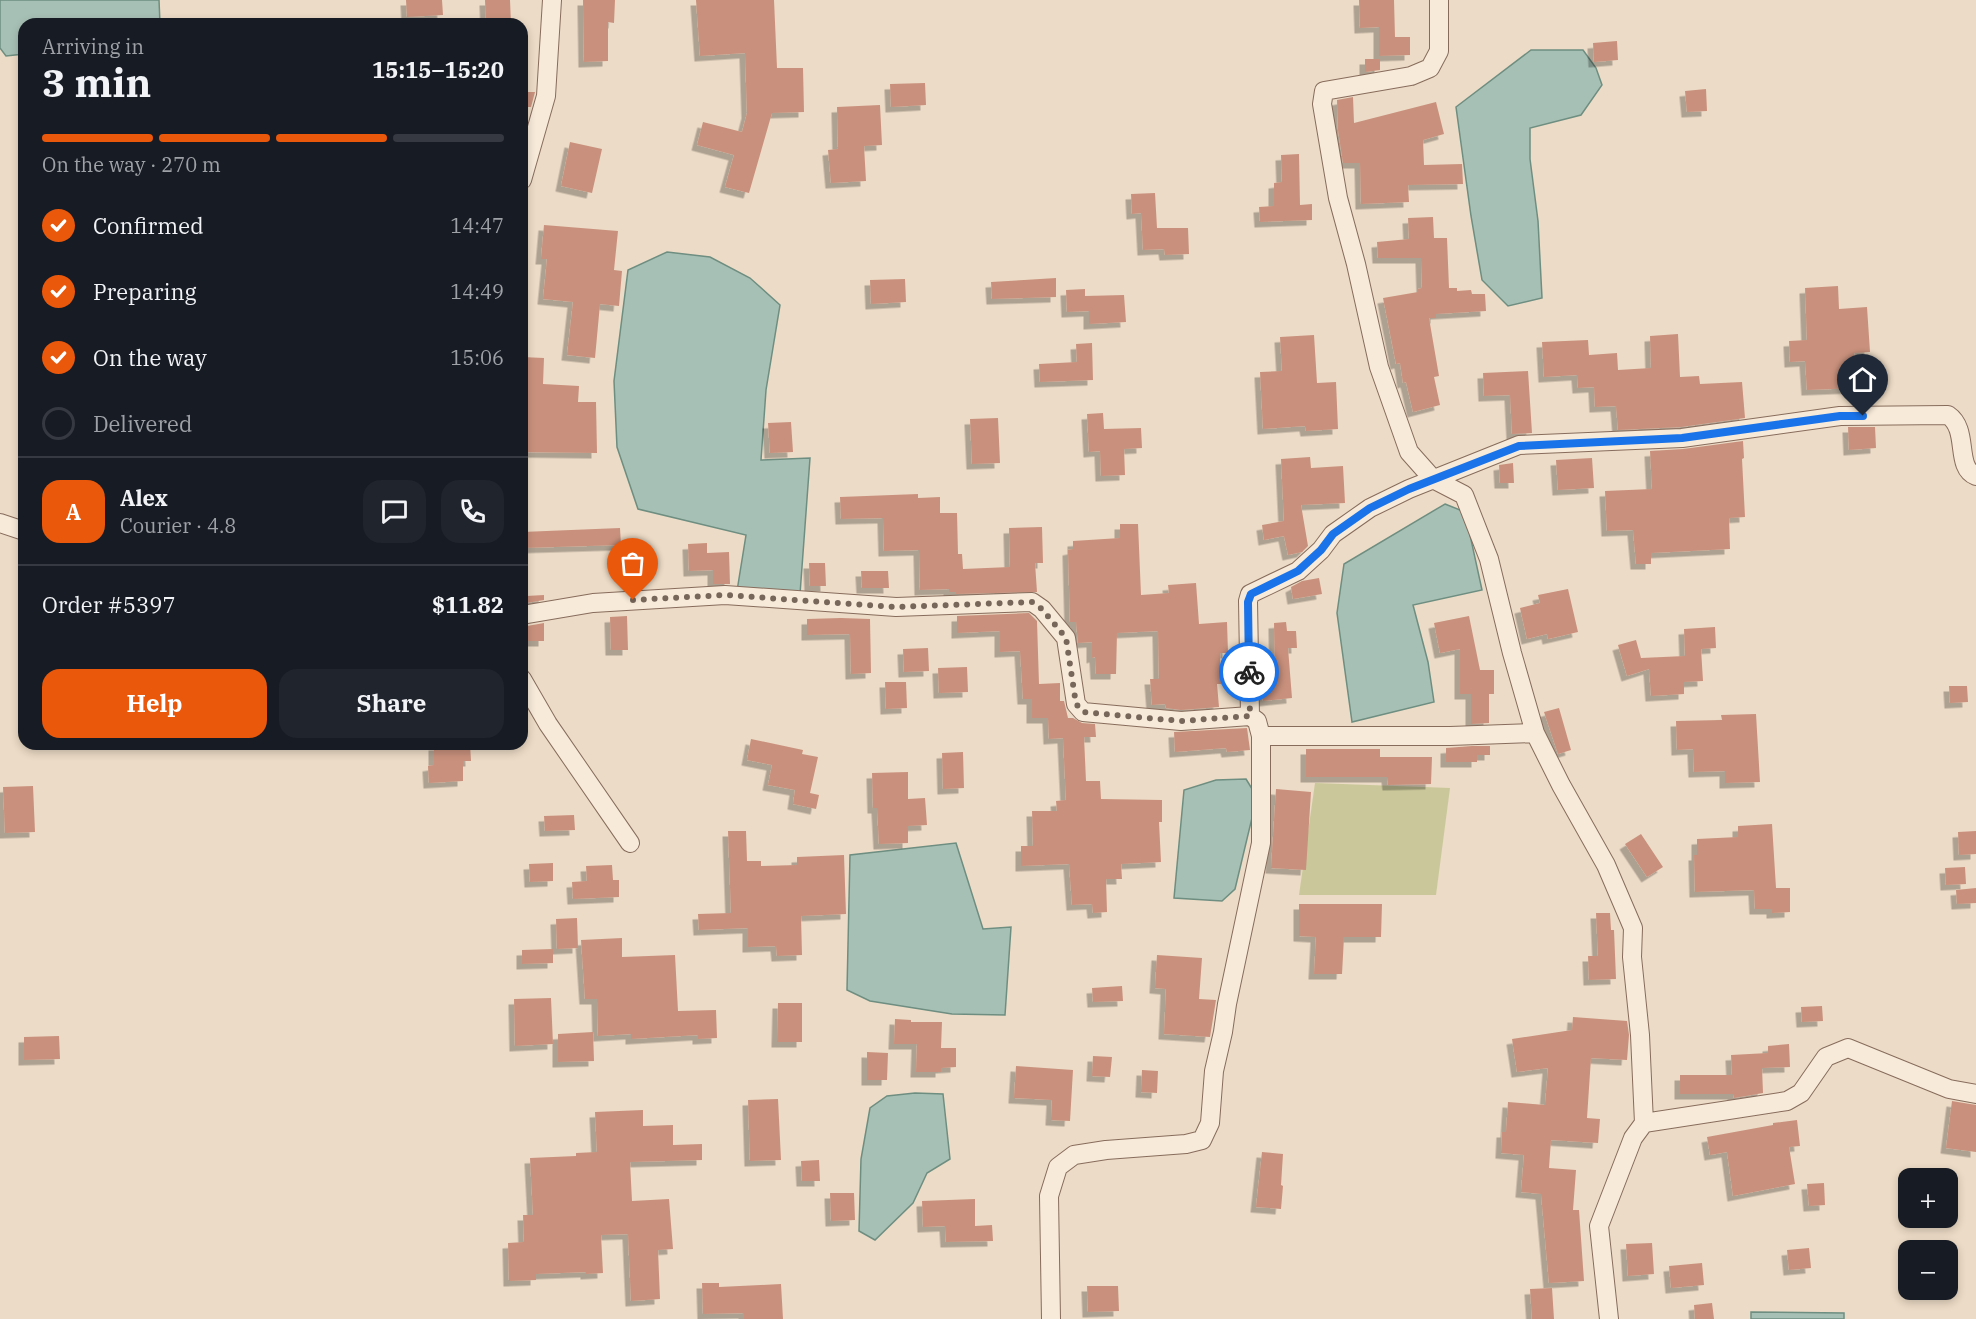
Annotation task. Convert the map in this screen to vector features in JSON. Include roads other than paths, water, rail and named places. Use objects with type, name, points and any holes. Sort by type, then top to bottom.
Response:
[{"type":"street","points":[[528,159],[546,96],[552,0]]},
{"type":"street","points":[[1439,0],[1439,51],[1430,68],[1411,76],[1324,91],[1322,104],[1338,198],[1356,264],[1379,367],[1409,452],[1433,479],[1464,495],[1489,559],[1535,733],[1606,865],[1633,928],[1632,957],[1640,1035],[1644,1123],[1633,1138],[1599,1226],[1609,1319]]},
{"type":"street","points":[[1250,716],[1248,602],[1251,594],[1298,571],[1321,550],[1333,534],[1370,508],[1433,479],[1519,446],[1682,438],[1840,416],[1948,415],[1959,428],[1965,468],[1976,476]]},
{"type":"street","points":[[0,523],[18,529]]},
{"type":"street","points":[[528,614],[593,603],[725,595],[896,607],[1032,602],[1042,609],[1066,638],[1076,704],[1083,712],[1181,721],[1250,716],[1257,721],[1261,736],[1261,843],[1214,1071],[1210,1123],[1202,1140],[1186,1144],[1106,1150],[1074,1155],[1058,1167],[1049,1196],[1051,1319]]},
{"type":"street","points":[[528,689],[548,724],[630,843]]},
{"type":"street","points":[[1261,736],[1450,736],[1535,733]]},
{"type":"street","points":[[1644,1123],[1787,1101],[1801,1094],[1826,1057],[1848,1048],[1949,1089],[1976,1094]]}]
